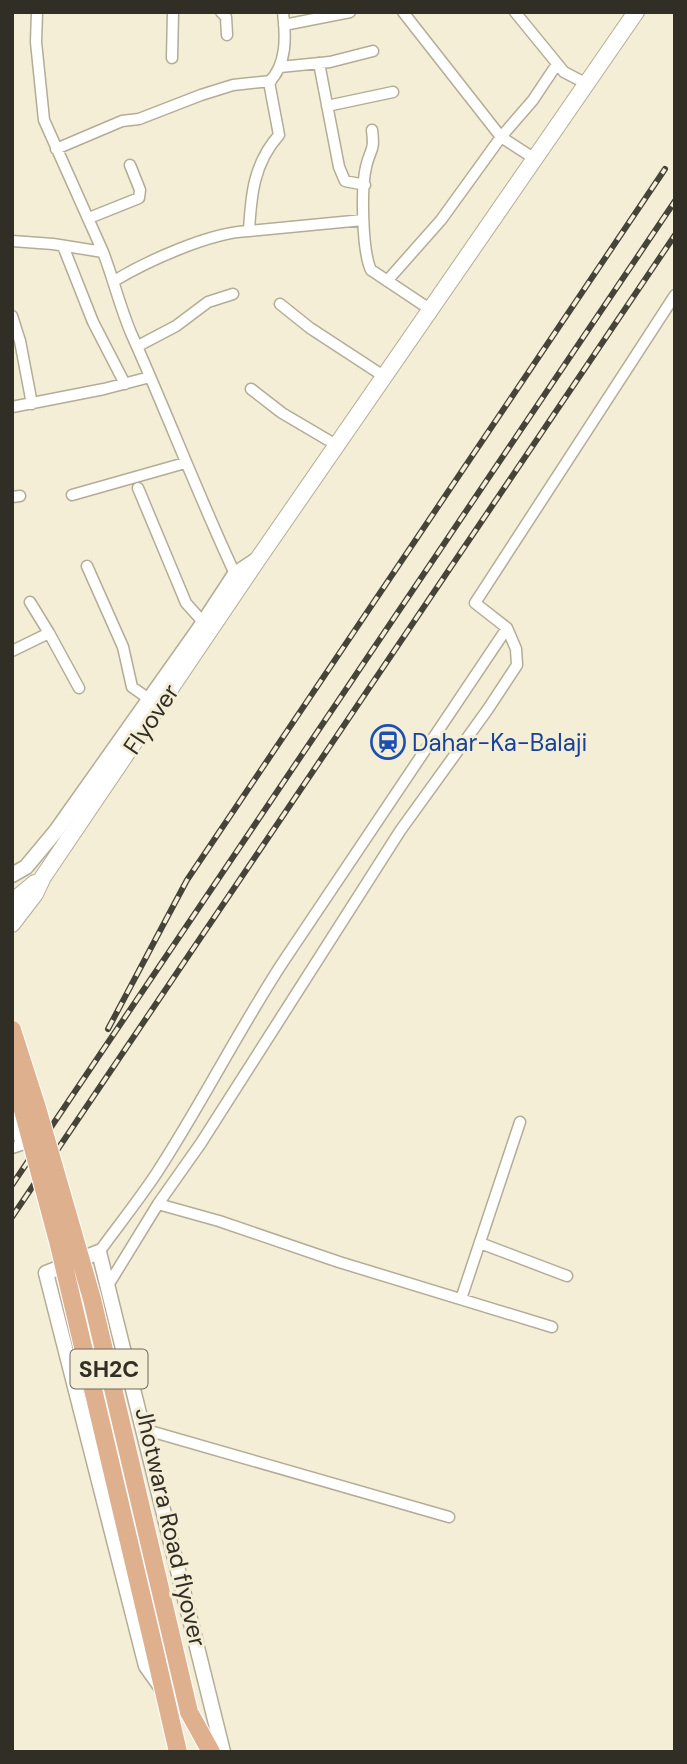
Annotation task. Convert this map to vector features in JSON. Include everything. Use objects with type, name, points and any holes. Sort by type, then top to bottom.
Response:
[{"type":"main road","name":"Flyover","points":[[12,924],[35,894],[43,877],[237,582],[258,559],[338,446],[636,12]]},
{"type":"main road","name":"Flyover","points":[[12,902],[43,877]]},
{"type":"main road","name":"Jhotwara Road flyover","points":[[12,1030],[92,1299],[197,1752]]},
{"type":"main road","name":"Jhotwara Road flyover","points":[[12,1069],[59,1245],[178,1752]]},
{"type":"main road","name":"Jhotwara Road flyover","points":[[189,1712],[211,1752]]},
{"type":"street","points":[[12,875],[26,867],[57,831],[204,622],[237,582],[131,332],[89,218],[44,120],[36,42],[37,12]]},
{"type":"street","points":[[172,58],[173,12]]},
{"type":"street","points":[[221,12],[227,21],[227,35]]},
{"type":"street","points":[[249,231],[250,196],[260,166],[279,135],[269,82],[283,60],[283,12]]},
{"type":"street","points":[[284,25],[350,12]]},
{"type":"street","points":[[403,12],[500,137],[535,159]]},
{"type":"street","points":[[515,12],[564,72],[587,84]]},
{"type":"street","points":[[280,67],[320,63],[373,51]]},
{"type":"street","points":[[320,63],[339,167],[345,181],[365,185]]},
{"type":"street","points":[[387,281],[441,220],[500,137],[522,115],[557,64]]},
{"type":"street","points":[[56,149],[122,121],[139,119],[201,95],[233,85],[271,80]]},
{"type":"street","points":[[327,106],[393,92]]},
{"type":"street","points":[[372,130],[374,146],[366,167],[363,220],[368,263],[371,270],[431,310]]},
{"type":"street","points":[[89,218],[139,198],[140,190],[130,165]]},
{"type":"street","points":[[114,281],[194,244],[249,231],[363,220]]},
{"type":"street","points":[[12,241],[103,252]]},
{"type":"street","points":[[63,246],[93,321],[125,384]]},
{"type":"street","points":[[138,346],[176,326],[208,302],[233,294]]},
{"type":"street","points":[[107,1287],[400,831],[517,664],[516,649],[507,628],[475,603],[675,295]]},
{"type":"street","points":[[280,304],[310,328],[385,377]]},
{"type":"street","points":[[12,316],[32,404]]},
{"type":"street","points":[[12,407],[150,377]]},
{"type":"street","points":[[251,389],[282,413],[338,446]]},
{"type":"street","points":[[72,495],[185,463]]},
{"type":"street","points":[[138,488],[186,603],[204,622]]},
{"type":"street","points":[[88,566],[123,647],[132,687],[149,699]]},
{"type":"street","points":[[30,601],[79,688]]},
{"type":"street","points":[[164,1691],[146,1665],[46,1273],[99,1252],[155,1174],[204,1095],[249,1014],[507,628]]},
{"type":"street","points":[[12,651],[49,633]]},
{"type":"street","points":[[12,1112],[21,1144],[12,1147]]},
{"type":"street","points":[[461,1299],[520,1122]]},
{"type":"street","points":[[155,1174],[172,1184]]},
{"type":"street","points":[[158,1204],[552,1327]]},
{"type":"street","points":[[480,1243],[567,1276]]},
{"type":"street","points":[[99,1252],[223,1752]]},
{"type":"street","points":[[143,1429],[449,1517]]},
{"type":"railway","points":[[108,1029],[187,880],[665,169]]},
{"type":"railway","points":[[12,1185],[675,201]]},
{"type":"railway","points":[[12,1217],[675,235]]},
{"type":"place","name":"Dahar-Ka-Balaji","points":[[388,742]]}]
